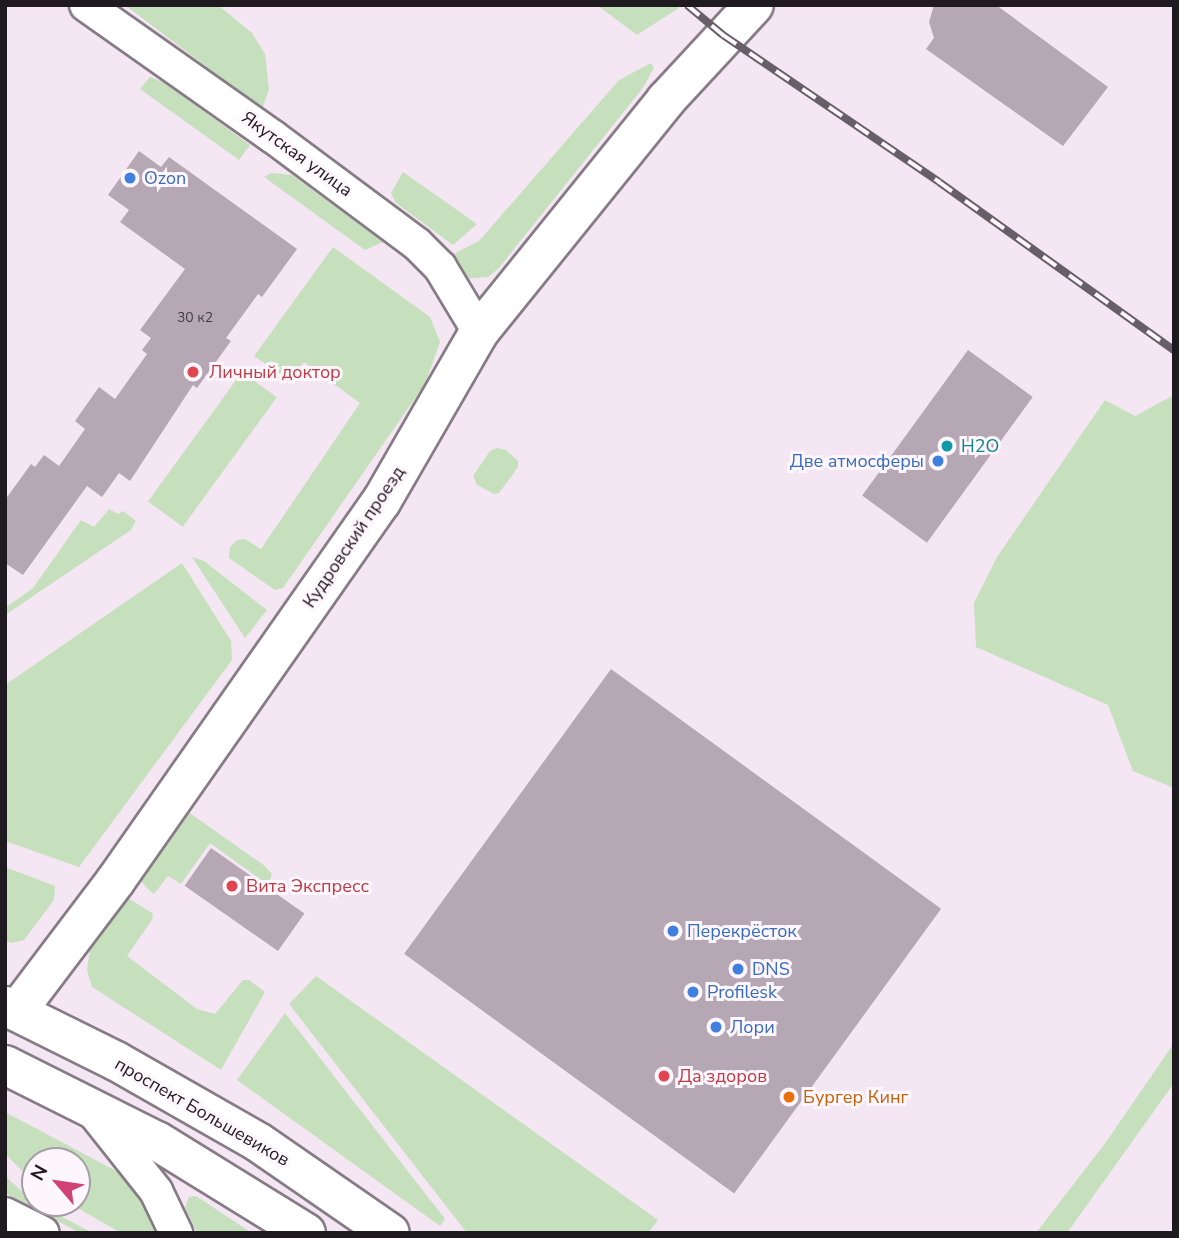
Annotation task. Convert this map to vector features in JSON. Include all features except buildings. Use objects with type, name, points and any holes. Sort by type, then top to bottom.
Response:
[{"type":"street","name":"Якутская улица","points":[[86,5],[272,136],[417,244],[440,267],[479,332]]},
{"type":"street","name":"Кудровский проезд","points":[[11,1009],[116,880],[381,502],[479,332],[666,100],[754,5]]},
{"type":"street","name":"проспект Большевиков","points":[[11,1009],[116,1061],[258,1142],[390,1233]]},
{"type":"street","points":[[5,1065],[157,1141],[306,1233]]},
{"type":"street","points":[[90,1108],[156,1191],[176,1233]]},
{"type":"street","points":[[5,1213],[43,1233]]},
{"type":"green space","points":[[125,5],[218,5],[252,33],[265,54],[269,90],[262,109]]},
{"type":"green space","points":[[597,5],[676,5],[679,8],[637,35]]},
{"type":"green space","points":[[651,63],[654,68],[642,89],[498,269],[488,277],[461,279],[448,261],[457,252],[479,241],[619,80]]},
{"type":"green space","points":[[150,77],[165,83],[250,145],[239,160],[140,89]]},
{"type":"green space","points":[[403,172],[477,224],[453,245],[396,203],[391,193]]},
{"type":"green space","points":[[271,173],[292,175],[383,242],[365,250],[264,177]]},
{"type":"green space","points":[[333,247],[430,317],[440,342],[425,384],[283,588],[275,590],[229,558],[230,547],[237,540],[245,539],[261,549],[360,403],[304,362],[289,380],[254,356]]},
{"type":"green space","points":[[242,372],[277,397],[183,527],[148,501]]},
{"type":"green space","points":[[1174,395],[1174,788],[1133,771],[1108,705],[976,647],[974,603],[997,557],[1105,400],[1135,416]]},
{"type":"green space","points":[[497,448],[506,450],[518,461],[518,467],[499,493],[494,494],[477,485],[473,476],[490,451]]},
{"type":"green space","points":[[109,509],[118,514],[123,511],[136,521],[131,530],[5,615],[5,608],[33,588],[81,520],[94,527]]},
{"type":"green space","points":[[192,557],[204,561],[267,610],[245,638]]},
{"type":"green space","points":[[182,563],[231,641],[232,660],[79,867],[5,841],[5,685]]},
{"type":"green space","points":[[184,809],[265,866],[272,874],[268,885],[210,843],[181,884],[168,876],[154,894],[147,888],[138,877]]},
{"type":"green space","points":[[5,867],[55,886],[54,900],[24,940],[12,943],[5,941]]},
{"type":"green space","points":[[128,898],[152,913],[153,918],[127,956],[197,1009],[215,1014],[243,980],[249,980],[265,992],[221,1070],[92,987],[87,970],[91,942],[120,900]]},
{"type":"green space","points":[[316,976],[658,1220],[648,1233],[467,1233],[289,1004]]},
{"type":"green space","points":[[285,1013],[445,1219],[440,1226],[237,1080]]},
{"type":"green space","points":[[1174,1043],[1174,1083],[1067,1233],[1036,1233],[1106,1142]]},
{"type":"green space","points":[[5,1112],[71,1147],[21,1147],[21,1169],[5,1154]]},
{"type":"green space","points":[[91,1158],[118,1172],[143,1197],[162,1233],[121,1233],[91,1216]]},
{"type":"green space","points":[[5,1176],[21,1190],[21,1202],[5,1193]]},
{"type":"green space","points":[[196,1196],[252,1233],[197,1233],[185,1208],[189,1197]]},
{"type":"green space","points":[[50,1217],[62,1217],[93,1233],[80,1233]]},
{"type":"railway","points":[[687,5],[723,35],[939,182],[1174,350]]},
{"type":"place","name":"Ozon","points":[[130,178]]},
{"type":"place","name":"Личный доктор","points":[[193,372]]},
{"type":"place","name":"H2O","points":[[947,446]]},
{"type":"place","name":"Две атмосферы","points":[[938,461]]},
{"type":"place","name":"Вита Экспресс","points":[[232,886]]},
{"type":"place","name":"Перекрёсток","points":[[673,931]]},
{"type":"place","name":"DNS","points":[[738,969]]},
{"type":"place","name":"Profilesk","points":[[693,992]]},
{"type":"place","name":"Лори","points":[[716,1027]]},
{"type":"place","name":"Да здоров","points":[[664,1076]]},
{"type":"place","name":"Бургер Кинг","points":[[789,1097]]}]
